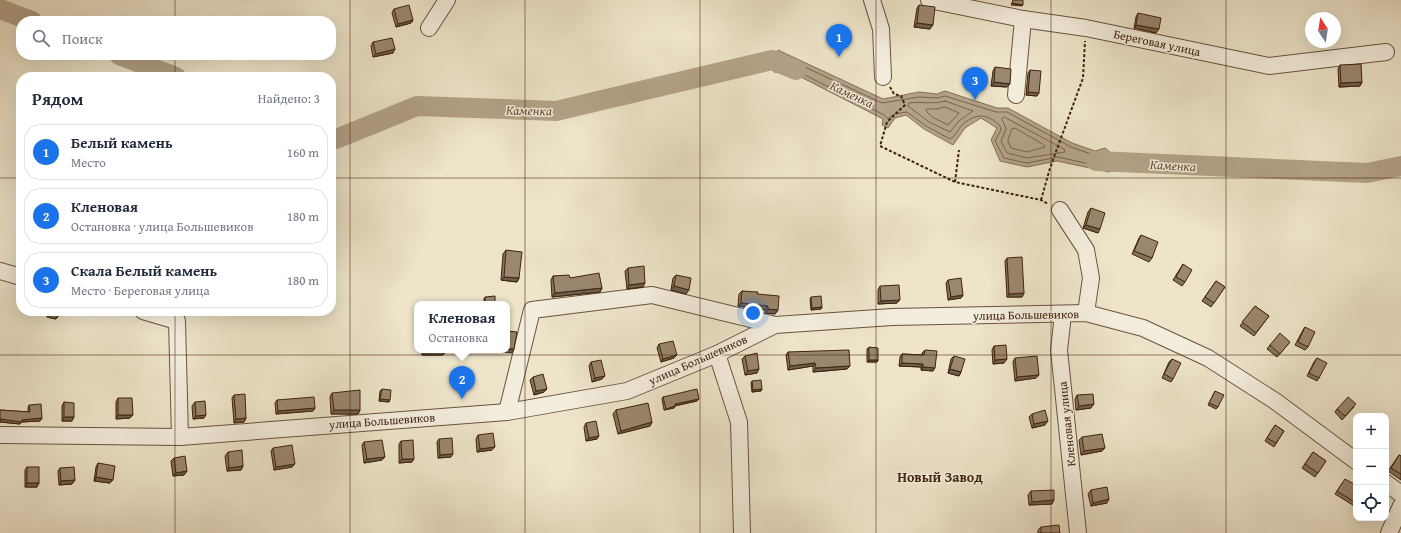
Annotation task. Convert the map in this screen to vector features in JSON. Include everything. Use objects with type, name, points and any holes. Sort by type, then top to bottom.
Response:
[{"type":"street","points":[[429,28],[447,0]]},
{"type":"street","points":[[872,0],[881,29],[883,77]]},
{"type":"street","name":"Береговая улица","points":[[929,0],[1023,19],[1086,28],[1269,66],[1386,52]]},
{"type":"street","points":[[1016,95],[1023,19]]},
{"type":"street","points":[[1060,210],[1086,250],[1091,278],[1086,313]]},
{"type":"street","points":[[0,271],[16,276]]},
{"type":"street","points":[[506,412],[532,310],[652,295],[775,325]]},
{"type":"street","name":"улица Большевиков","points":[[0,435],[180,437],[506,412],[627,391],[717,354],[775,325],[892,317],[1086,313],[1143,328],[1208,358],[1275,401],[1353,459]]},
{"type":"street","name":"Кленовая улица","points":[[1063,314],[1060,350],[1078,533]]},
{"type":"street","points":[[160,316],[177,321],[180,437]]},
{"type":"street","points":[[717,354],[739,422],[742,533]]},
{"type":"street","points":[[1389,485],[1401,494]]},
{"type":"street","points":[[1389,533],[1401,506]]},
{"type":"path","points":[[1041,200],[1064,127],[1083,78],[1086,28]]},
{"type":"path","points":[[894,94],[900,96],[905,105],[887,122],[880,146],[955,182],[1041,200],[1060,210]]},
{"type":"path","points":[[955,182],[959,150]]},
{"type":"water","points":[[778,50],[883,99],[919,92],[937,94],[945,91],[997,108],[1008,108],[1072,143],[1095,151],[1105,148],[1123,163],[1109,172],[1057,161],[1027,167],[1000,161],[991,140],[997,128],[981,118],[965,128],[953,145],[924,129],[906,115],[895,118],[888,128],[882,125],[883,119],[795,74],[774,72],[772,60]]},
{"type":"building","points":[[1013,0],[1023,0],[1023,5],[1012,3]]},
{"type":"building","points":[[409,5],[413,20],[398,24],[394,9]]},
{"type":"building","points":[[919,5],[935,7],[933,25],[917,23]]},
{"type":"building","points":[[1138,13],[1161,18],[1159,29],[1136,25]]},
{"type":"building","points":[[392,38],[395,49],[376,54],[373,42]]},
{"type":"building","points":[[1361,64],[1362,82],[1341,83],[1340,65]]},
{"type":"building","points":[[995,67],[1011,69],[1010,84],[994,82]]},
{"type":"building","points":[[1030,70],[1041,71],[1039,93],[1028,92]]},
{"type":"building","points":[[1091,208],[1105,213],[1100,229],[1086,225]]},
{"type":"building","points":[[1141,235],[1158,242],[1152,258],[1134,251]]},
{"type":"building","points":[[506,250],[522,252],[519,278],[504,277]]},
{"type":"building","points":[[1022,257],[1024,293],[1009,294],[1007,258]]},
{"type":"building","points":[[1183,264],[1192,270],[1185,282],[1176,277]]},
{"type":"building","points":[[644,266],[645,283],[629,285],[628,268]]},
{"type":"building","points":[[599,273],[602,288],[555,293],[553,276],[569,275],[570,278]]},
{"type":"building","points":[[676,275],[691,278],[689,290],[674,286]]},
{"type":"building","points":[[961,278],[963,295],[951,297],[948,280]]},
{"type":"building","points":[[1216,281],[1225,287],[1214,303],[1205,297]]},
{"type":"building","points":[[899,285],[900,300],[881,301],[880,286]]},
{"type":"building","points":[[742,291],[779,296],[778,310],[768,309],[768,306],[741,303]]},
{"type":"building","points":[[495,296],[495,301],[485,301],[485,297]]},
{"type":"building","points":[[821,296],[822,307],[812,308],[811,297]]},
{"type":"building","points":[[1255,306],[1269,316],[1256,333],[1242,322]]},
{"type":"building","points":[[1305,327],[1315,332],[1308,347],[1298,342]]},
{"type":"building","points":[[510,331],[517,332],[514,349],[510,349]]},
{"type":"building","points":[[1280,333],[1290,342],[1280,354],[1270,345]]},
{"type":"building","points":[[673,341],[677,355],[663,359],[659,344]]},
{"type":"building","points":[[1006,345],[1007,359],[995,360],[994,346]]},
{"type":"building","points":[[869,347],[878,348],[878,360],[869,360]]},
{"type":"building","points":[[849,350],[850,366],[816,368],[815,363],[790,366],[788,352]]},
{"type":"building","points":[[925,350],[937,351],[935,368],[923,367],[923,364],[902,363],[902,354],[924,355]]},
{"type":"building","points":[[757,353],[759,369],[748,371],[745,356]]},
{"type":"building","points":[[954,356],[965,359],[961,372],[950,369]]},
{"type":"building","points":[[1037,356],[1039,375],[1017,377],[1015,358]]},
{"type":"building","points":[[1317,358],[1327,363],[1319,378],[1309,373]]},
{"type":"building","points":[[1172,359],[1181,363],[1173,379],[1164,374]]},
{"type":"building","points":[[601,360],[605,376],[595,378],[591,362]]},
{"type":"building","points":[[543,374],[547,389],[536,391],[533,377]]},
{"type":"building","points":[[761,380],[762,389],[753,390],[752,381]]},
{"type":"building","points":[[382,389],[391,390],[390,400],[380,399]]},
{"type":"building","points":[[697,389],[699,399],[675,404],[675,406],[666,409],[663,397]]},
{"type":"building","points":[[360,390],[360,410],[334,410],[332,393]]},
{"type":"building","points":[[1215,391],[1224,395],[1218,407],[1209,403]]},
{"type":"building","points":[[245,394],[246,418],[236,419],[234,395]]},
{"type":"building","points":[[1093,394],[1094,404],[1079,406],[1077,395]]},
{"type":"building","points":[[314,397],[315,408],[278,411],[277,400]]},
{"type":"building","points":[[1348,397],[1356,404],[1345,416],[1337,409]]},
{"type":"building","points":[[118,398],[132,398],[133,415],[118,415]]},
{"type":"building","points":[[205,401],[206,415],[196,416],[195,402]]},
{"type":"building","points":[[64,402],[74,403],[74,417],[64,417]]},
{"type":"building","points":[[648,403],[652,422],[621,431],[616,410]]},
{"type":"building","points":[[41,404],[42,418],[22,420],[22,422],[0,419],[0,410],[30,412],[29,405]]},
{"type":"building","points":[[1045,410],[1048,421],[1034,424],[1032,414]]},
{"type":"building","points":[[596,421],[599,436],[589,438],[586,423]]},
{"type":"building","points":[[1275,425],[1284,431],[1276,443],[1267,438]]},
{"type":"building","points":[[493,433],[495,447],[480,449],[478,435]]},
{"type":"building","points":[[1102,434],[1105,448],[1084,451],[1082,437]]},
{"type":"building","points":[[452,438],[453,454],[440,455],[439,439]]},
{"type":"building","points":[[382,440],[385,457],[367,459],[364,442]]},
{"type":"building","points":[[413,440],[414,459],[402,459],[401,441]]},
{"type":"building","points":[[292,445],[295,464],[276,467],[273,448]]},
{"type":"building","points":[[242,450],[243,466],[229,468],[228,452]]},
{"type":"building","points":[[1313,452],[1326,461],[1318,473],[1305,464]]},
{"type":"building","points":[[1399,455],[1401,456],[1401,474],[1391,468]]},
{"type":"building","points":[[185,456],[187,471],[176,473],[174,458]]},
{"type":"building","points":[[98,463],[115,466],[113,480],[96,477]]},
{"type":"building","points":[[27,467],[39,467],[39,483],[27,483]]},
{"type":"building","points":[[74,467],[75,480],[61,481],[60,468]]},
{"type":"building","points":[[1345,479],[1353,483],[1353,501],[1337,491]]},
{"type":"building","points":[[1107,487],[1109,499],[1093,503],[1091,490]]},
{"type":"building","points":[[1054,490],[1054,500],[1032,502],[1031,491]]},
{"type":"building","points":[[1059,525],[1060,533],[1041,533],[1041,527]]},
{"type":"waterway","name":"Каменка","points":[[0,9],[19,16]]},
{"type":"waterway","name":"Каменка","points":[[132,60],[163,72]]},
{"type":"waterway","name":"Каменка","points":[[336,139],[417,106],[556,111],[772,60],[796,70]]},
{"type":"waterway","name":"Каменка","points":[[1096,161],[1367,173],[1401,166]]},
{"type":"place","name":"Белый камень","points":[[839,57]]},
{"type":"place","name":"Скала Белый камень","points":[[975,100]]},
{"type":"place","name":"Кленовая","points":[[462,399]]},
{"type":"district","name":"Новый Завод","points":[[940,477]]}]
